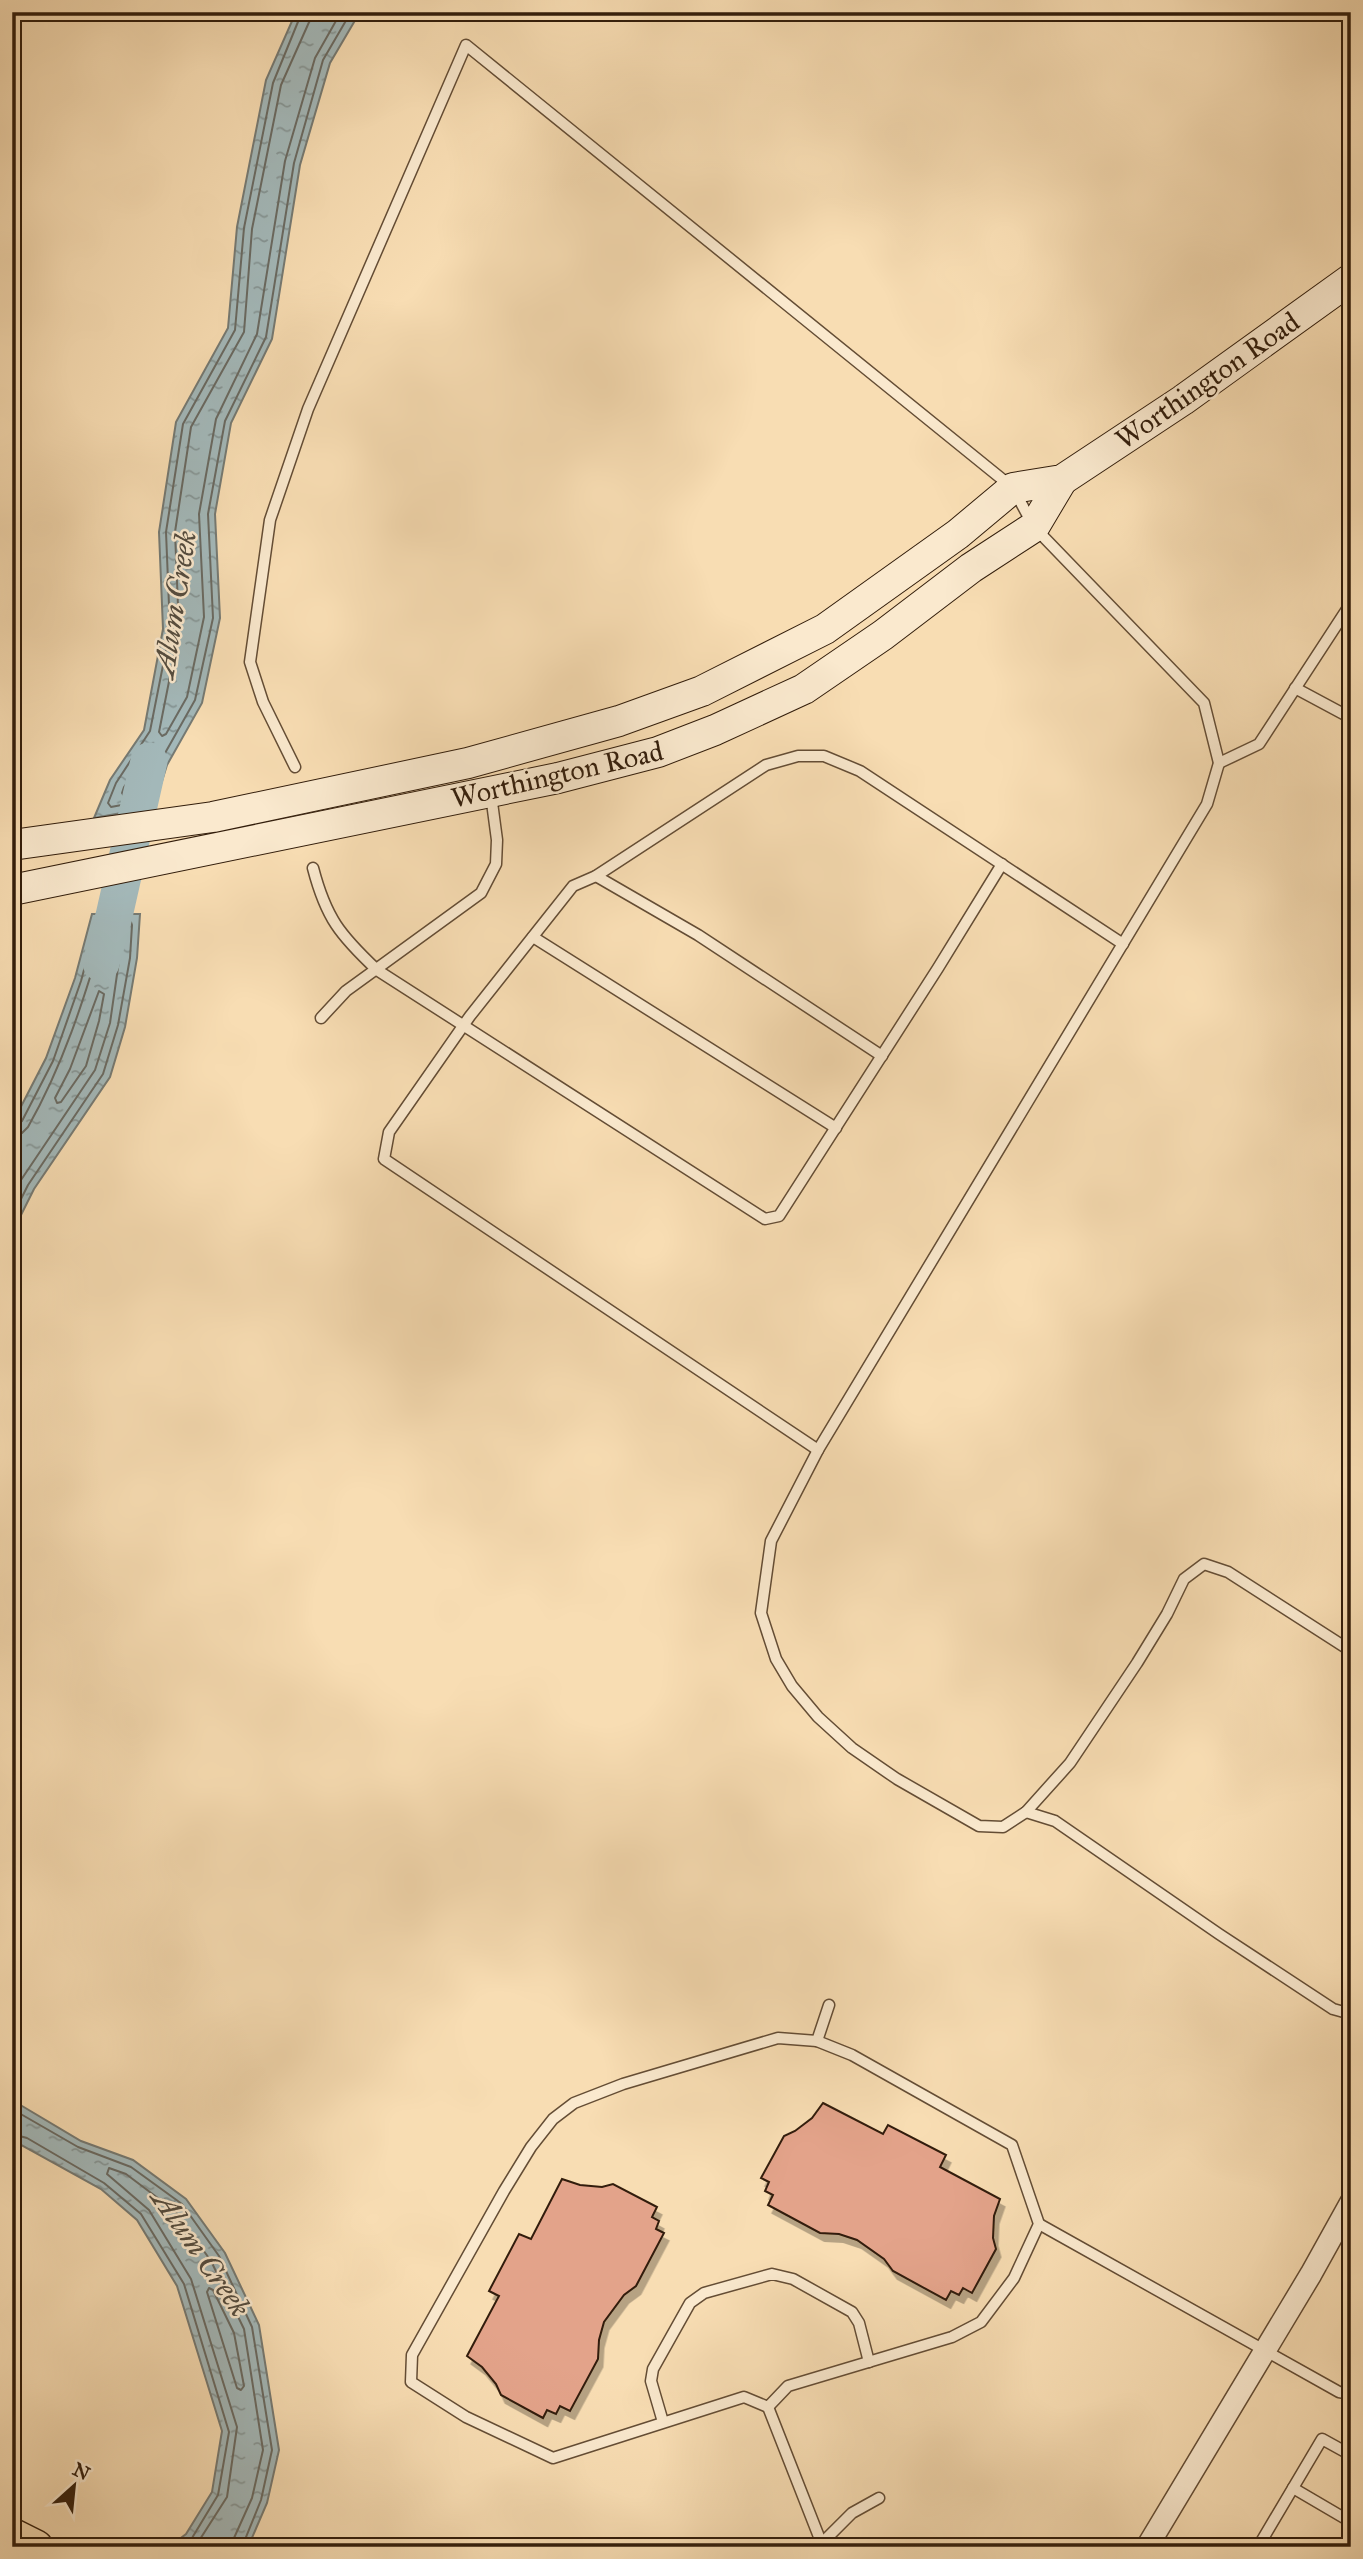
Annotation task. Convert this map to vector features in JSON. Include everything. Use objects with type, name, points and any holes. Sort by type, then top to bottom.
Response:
[{"type":"main road","name":"Worthington Road","points":[[17,845],[213,817],[479,760],[619,721],[702,691],[825,629],[958,534],[1013,488],[1062,480],[1344,292]]},
{"type":"main road","name":"Worthington Road","points":[[21,889],[209,852],[267,836],[608,766],[658,752],[715,730],[804,690],[883,635],[971,568],[1034,527],[1062,480]]},
{"type":"main road","points":[[479,760],[491,792]]},
{"type":"main road","points":[[12,2535],[36,2547]]},
{"type":"street","points":[[1147,2547],[1311,2274],[1351,2202]]},
{"type":"lane","points":[[295,767],[263,702],[250,662],[270,520],[308,409],[466,45],[1013,488],[1034,527],[1204,703],[1219,763],[1207,804],[818,1450],[771,1541],[761,1613],[776,1659],[792,1686],[818,1717],[852,1748],[897,1779],[979,1826],[1003,1827],[1026,1812],[1070,1763],[1130,1674],[1167,1614],[1184,1579],[1204,1564],[1228,1572],[1351,1651]]},
{"type":"lane","points":[[1219,763],[1259,744],[1351,603]]},
{"type":"lane","points":[[1295,688],[1351,718]]},
{"type":"lane","points":[[818,1450],[384,1159],[389,1132],[463,1026],[573,886],[597,876],[766,765],[798,756],[824,756],[860,771],[1123,944]]},
{"type":"lane","points":[[321,1018],[346,991],[481,893],[496,864],[497,840],[491,792]]},
{"type":"lane","points":[[313,868],[321,899],[335,925],[377,970],[765,1219],[779,1216],[1002,864]]},
{"type":"lane","points":[[597,876],[698,935],[882,1056]]},
{"type":"lane","points":[[533,937],[836,1128]]},
{"type":"lane","points":[[1026,1812],[1055,1821],[1333,2009],[1351,2014]]},
{"type":"lane","points":[[817,2040],[830,2006]]},
{"type":"lane","points":[[879,2498],[852,2513],[821,2546],[768,2407],[744,2397],[553,2458],[466,2417],[411,2382],[412,2355],[531,2147],[553,2119],[574,2103],[623,2084],[779,2038],[817,2040],[852,2055],[1012,2145],[1039,2224],[1339,2392],[1351,2394]]},
{"type":"lane","points":[[768,2407],[788,2386],[952,2337],[981,2322],[1014,2278],[1039,2224]]},
{"type":"lane","points":[[663,2422],[651,2381],[653,2369],[690,2303],[704,2293],[772,2274],[793,2279],[852,2312],[859,2323],[869,2362]]},
{"type":"lane","points":[[1258,2547],[1322,2438],[1351,2455]]},
{"type":"lane","points":[[1293,2488],[1351,2522]]},
{"type":"water","points":[[296,12],[360,12],[330,63],[300,165],[272,339],[231,423],[215,514],[220,618],[202,703],[167,765],[154,807],[94,818],[110,780],[144,730],[163,629],[159,532],[176,422],[228,328],[237,227],[266,80]]},
{"type":"water","points":[[92,914],[140,914],[137,958],[125,1027],[110,1077],[34,1189],[12,1233],[12,1124],[46,1058],[75,978]]},
{"type":"water","points":[[12,2100],[81,2141],[133,2160],[186,2199],[225,2253],[259,2325],[279,2450],[267,2503],[248,2547],[169,2547],[186,2534],[212,2492],[222,2431],[177,2286],[137,2220],[101,2189],[12,2140]]},
{"type":"building","points":[[823,2103],[883,2134],[888,2125],[946,2155],[940,2167],[1000,2199],[994,2216],[993,2238],[996,2249],[972,2293],[963,2288],[959,2295],[951,2291],[946,2300],[893,2271],[884,2259],[857,2240],[839,2234],[820,2233],[768,2205],[773,2195],[765,2191],[769,2182],[761,2178],[784,2136],[812,2118]]},
{"type":"building","points":[[562,2179],[580,2185],[602,2187],[613,2184],[657,2207],[652,2217],[659,2221],[656,2229],[664,2233],[636,2286],[624,2295],[604,2322],[598,2359],[570,2411],[560,2406],[556,2414],[547,2410],[543,2418],[501,2395],[482,2367],[467,2356],[499,2296],[489,2291],[519,2234],[531,2239]]},
{"type":"waterway","name":"Alum Creek","points":[[101,963],[149,761]]}]
